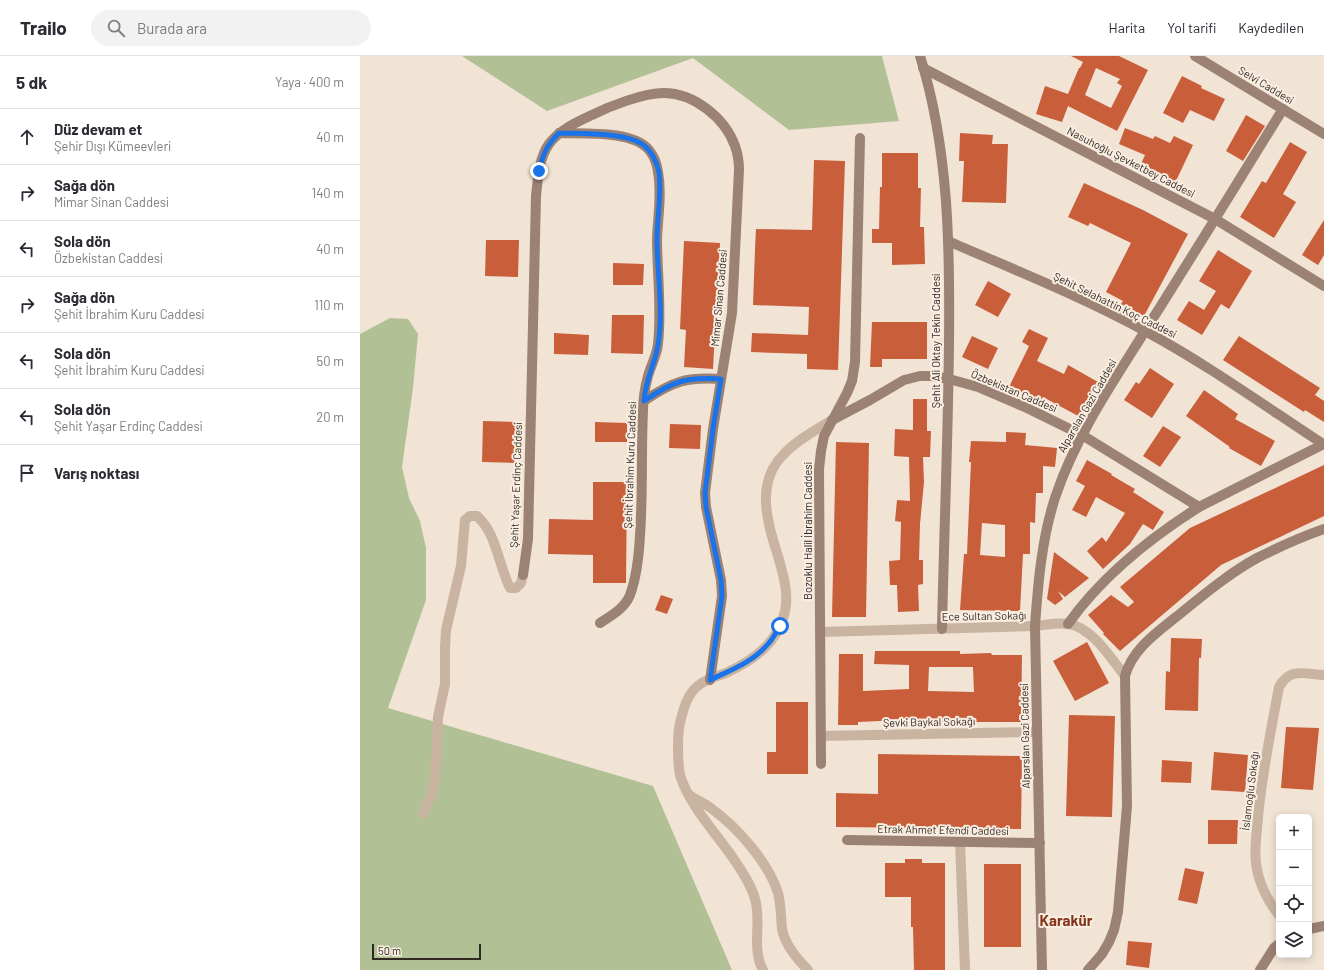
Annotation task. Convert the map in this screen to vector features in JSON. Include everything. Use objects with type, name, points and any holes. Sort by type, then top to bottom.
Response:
[{"type":"street","name":"Şehit Ali Oktay Tekin Caddesi","points":[[920,56],[934,116],[941,157],[948,241],[949,379],[942,629]]},
{"type":"street","name":"Selvi Caddesi","points":[[1195,56],[1324,134]]},
{"type":"street","name":"Nasuhoğlu Şevketbey Caddesi","points":[[923,68],[1215,219],[1324,286]]},
{"type":"street","name":"Mimar Sinan Caddesi","points":[[559,133],[612,106],[640,97],[662,93],[686,97],[698,103],[713,114],[730,134],[735,145],[739,170],[732,313],[713,429],[705,493],[706,507],[721,580],[722,596],[710,680]]},
{"type":"street","name":"Alparslan Gazi Caddesi","points":[[1042,970],[1035,626],[1038,588],[1050,517],[1062,477],[1082,435],[1283,109]]},
{"type":"street","name":"Şehit İbrahim Kuru Caddesi","points":[[559,133],[613,136],[642,143],[649,150],[655,160],[660,186],[657,239],[660,291],[659,330],[658,346],[649,375],[644,401],[639,558],[630,595],[625,604],[600,623]]},
{"type":"street","name":"Şehit Yaşar Erdinç Caddesi","points":[[423,812],[432,794],[435,779],[438,717],[444,684],[444,648],[446,630],[462,566],[465,520],[470,516],[476,516],[484,522],[499,554],[510,588],[516,588],[521,584],[523,575],[528,539],[536,196],[543,154],[559,133]]},
{"type":"street","name":"Bozoklu Halil İbrahim Caddesi","points":[[821,764],[820,451],[824,436],[847,393],[852,380],[855,362],[860,138]]},
{"type":"street","name":"Şehit Selahattin Koç Caddesi","points":[[948,241],[1088,303],[1145,331],[1174,347],[1324,444]]},
{"type":"street","name":"Özbekistan Caddesi","points":[[832,420],[904,380],[920,376],[933,376],[949,379],[978,387],[1027,408],[1082,435],[1199,507]]},
{"type":"street","points":[[644,401],[656,392],[680,381],[692,378],[721,379]]},
{"type":"street","points":[[763,970],[759,964],[755,899],[740,868],[707,823],[689,795],[680,775],[678,739],[680,723],[690,694],[699,685],[737,668],[757,656],[770,643],[780,626],[785,610],[786,595],[784,576],[766,513],[768,481],[775,465],[784,454],[832,420]]},
{"type":"street","points":[[1068,624],[1091,594],[1108,578],[1155,538],[1199,507],[1324,444]]},
{"type":"street","points":[[1088,970],[1102,954],[1109,942],[1114,930],[1118,912],[1127,806],[1125,676],[1128,665],[1140,648],[1154,635],[1208,592],[1257,559],[1324,528]]},
{"type":"street","name":"Ece Sultan Sokağı","points":[[820,632],[1068,624],[1081,628],[1094,638],[1125,676]]},
{"type":"street","name":"İslamoğlu Sokağı","points":[[1276,912],[1259,879],[1256,862],[1256,842],[1261,781],[1279,687],[1283,680],[1293,673],[1324,675]]},
{"type":"street","name":"Şevki Baykal Sokağı","points":[[821,736],[1037,732]]},
{"type":"street","points":[[689,795],[712,809],[724,820],[743,838],[764,865],[773,879],[778,894],[782,930],[786,942],[808,970]]},
{"type":"street","name":"Etrak Ahmet Efendi Caddesi","points":[[846,840],[1040,843]]},
{"type":"street","points":[[960,842],[965,970]]},
{"type":"street","points":[[1312,928],[1324,926]]},
{"type":"street","points":[[1260,970],[1276,946]]},
{"type":"green space","points":[[462,56],[882,56],[899,121],[789,130],[693,58],[547,111]]},
{"type":"green space","points":[[390,318],[408,319],[418,334],[413,388],[402,467],[409,498],[420,521],[426,548],[426,600],[388,708],[653,786],[732,970],[360,970],[360,334]]},
{"type":"building","points":[[1071,56],[1119,56],[1148,70],[1117,131],[1068,106],[1062,122],[1036,114],[1045,86],[1068,94],[1083,62]],"holes":[[[1096,68],[1120,79],[1117,83],[1122,86],[1111,108],[1085,95]]]},
{"type":"building","points":[[1182,76],[1202,86],[1201,88],[1225,99],[1214,121],[1190,110],[1183,123],[1163,113]]},
{"type":"building","points":[[1246,115],[1265,126],[1243,161],[1226,151]]},
{"type":"building","points":[[1125,128],[1153,139],[1155,136],[1170,143],[1174,136],[1193,145],[1175,183],[1140,166],[1145,155],[1119,144]]},
{"type":"building","points":[[960,133],[993,135],[992,144],[1008,144],[1006,203],[962,202],[964,161],[959,161]]},
{"type":"building","points":[[1290,142],[1307,152],[1283,194],[1296,202],[1274,238],[1240,217],[1262,181],[1266,183]]},
{"type":"building","points":[[882,153],[918,153],[918,188],[921,188],[920,227],[924,227],[925,264],[892,265],[892,243],[872,243],[872,229],[879,229],[880,187],[882,187]]},
{"type":"building","points":[[814,160],[845,161],[838,370],[807,369],[807,354],[751,352],[752,333],[808,335],[809,307],[753,305],[756,229],[812,230]]},
{"type":"building","points":[[1084,183],[1143,210],[1188,234],[1144,316],[1121,304],[1123,301],[1106,292],[1131,243],[1090,223],[1088,226],[1068,217]]},
{"type":"building","points":[[1324,220],[1324,255],[1318,265],[1302,255]]},
{"type":"building","points":[[486,240],[519,240],[518,277],[485,276]]},
{"type":"building","points":[[684,241],[720,243],[717,331],[715,331],[713,369],[684,367],[686,330],[680,329]]},
{"type":"building","points":[[1218,250],[1252,271],[1229,309],[1221,304],[1202,335],[1177,320],[1189,301],[1204,310],[1216,291],[1199,281]]},
{"type":"building","points":[[613,263],[644,264],[643,285],[613,285]]},
{"type":"building","points":[[988,281],[1011,294],[998,317],[975,305]]},
{"type":"building","points":[[612,315],[644,315],[643,354],[611,353]]},
{"type":"building","points":[[872,322],[927,322],[927,359],[882,359],[882,367],[870,367]]},
{"type":"building","points":[[1029,329],[1048,338],[1037,361],[1064,374],[1068,365],[1098,382],[1080,417],[1043,397],[1041,402],[1009,387],[1029,346],[1022,342]]},
{"type":"building","points":[[554,333],[589,335],[588,355],[554,354]]},
{"type":"building","points":[[972,336],[998,348],[988,369],[962,357]]},
{"type":"building","points":[[1239,336],[1320,388],[1315,395],[1324,401],[1324,422],[1305,410],[1304,412],[1223,360]]},
{"type":"building","points":[[1150,368],[1174,384],[1152,418],[1124,400],[1136,382],[1139,384]]},
{"type":"building","points":[[1204,390],[1238,414],[1235,419],[1275,441],[1261,466],[1229,448],[1230,447],[1186,416]]},
{"type":"building","points":[[913,399],[927,399],[927,431],[931,431],[930,457],[923,457],[924,482],[920,524],[919,560],[923,560],[923,584],[918,585],[919,611],[898,612],[897,585],[890,585],[889,561],[900,560],[901,522],[895,521],[897,500],[910,501],[909,457],[894,456],[895,429],[913,430]]},
{"type":"building","points":[[483,421],[517,422],[516,463],[482,462]]},
{"type":"building","points":[[595,422],[627,423],[627,442],[595,442]]},
{"type":"building","points":[[670,424],[701,425],[700,449],[669,448]]},
{"type":"building","points":[[1163,426],[1181,437],[1160,467],[1143,456]]},
{"type":"building","points":[[1006,432],[1026,433],[1025,445],[1057,448],[1055,467],[1043,466],[1043,493],[1036,493],[1035,523],[1030,522],[1030,554],[1023,554],[1020,611],[960,610],[964,554],[967,554],[971,462],[969,462],[971,441],[1006,442]],"holes":[[[982,523],[1005,525],[1005,557],[980,555]]]},
{"type":"building","points":[[836,442],[869,443],[866,617],[832,617]]},
{"type":"building","points":[[1087,460],[1135,489],[1133,492],[1164,512],[1153,530],[1143,524],[1130,544],[1103,569],[1087,551],[1102,537],[1106,542],[1125,513],[1096,497],[1086,517],[1072,510],[1085,486],[1076,481]]},
{"type":"building","points":[[1324,465],[1324,516],[1221,565],[1120,651],[1103,634],[1104,633],[1088,615],[1111,595],[1128,607],[1134,602],[1120,587],[1190,528]]},
{"type":"building","points":[[593,482],[627,482],[626,583],[593,583],[593,555],[548,554],[549,519],[593,520]]},
{"type":"building","points":[[1054,552],[1089,578],[1065,597],[1058,591],[1063,599],[1055,605],[1047,599]]},
{"type":"building","points":[[661,595],[673,599],[667,614],[655,610]]},
{"type":"building","points":[[1171,638],[1202,639],[1201,658],[1199,658],[1198,711],[1165,710],[1166,671],[1170,672]]},
{"type":"building","points":[[1087,642],[1109,683],[1075,701],[1053,661]]},
{"type":"building","points":[[875,651],[960,651],[960,654],[991,653],[992,655],[1022,655],[1021,722],[923,722],[923,719],[858,722],[858,725],[838,725],[839,654],[863,654],[863,691],[909,689],[909,665],[874,664]],"holes":[[[929,667],[973,667],[974,692],[928,691]]]},
{"type":"building","points":[[776,702],[808,702],[808,774],[767,774],[767,752],[776,752]]},
{"type":"building","points":[[1069,715],[1115,716],[1112,817],[1066,816]]},
{"type":"building","points":[[1286,727],[1319,728],[1313,790],[1281,788]]},
{"type":"building","points":[[1214,752],[1248,755],[1245,792],[1211,790]]},
{"type":"building","points":[[878,754],[1022,756],[1021,829],[836,827],[836,793],[878,794]]},
{"type":"building","points":[[1162,760],[1192,762],[1191,783],[1161,782]]},
{"type":"building","points":[[1208,820],[1238,820],[1237,844],[1208,844]]},
{"type":"building","points":[[905,859],[922,859],[922,863],[945,863],[945,970],[914,970],[913,927],[911,927],[911,897],[885,897],[885,863],[905,863]]},
{"type":"building","points":[[984,864],[1021,864],[1021,947],[984,947]]},
{"type":"building","points":[[1185,868],[1204,872],[1197,904],[1178,900]]},
{"type":"building","points":[[1128,941],[1152,943],[1149,968],[1126,965]]},
{"type":"district","name":"Karakür","points":[[1066,921]]},
{"type":"route","points":[[539,171],[543,154],[559,133],[620,136],[642,143],[649,150],[655,160],[660,186],[657,239],[660,291],[659,330],[658,346],[644,392],[644,401],[656,392],[680,381],[692,378],[721,379],[705,493],[706,507],[721,580],[722,596],[710,680],[737,668],[757,656],[770,643],[780,626]]}]
